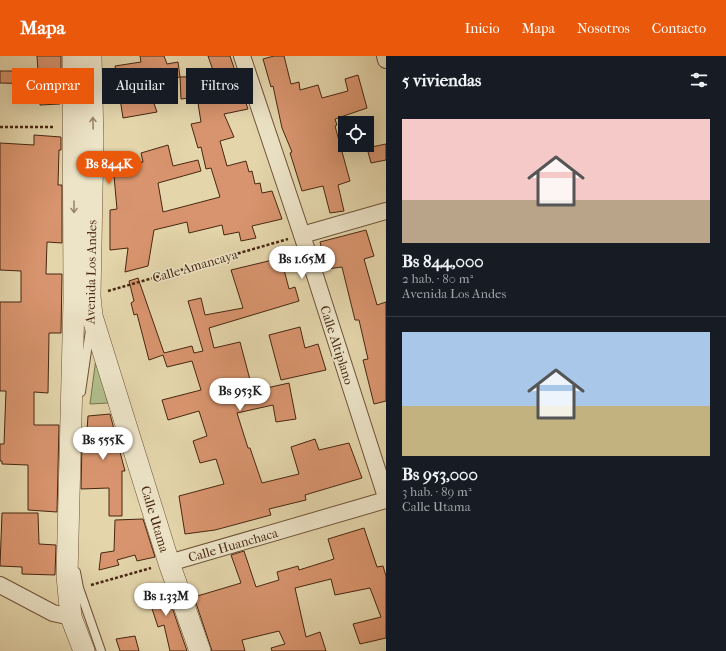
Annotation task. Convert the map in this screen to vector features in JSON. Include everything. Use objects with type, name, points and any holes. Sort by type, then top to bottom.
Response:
[{"type":"street","name":"Avenida Los Andes","points":[[73,56],[74,127],[85,304]]},
{"type":"street","name":"Avenida Los Andes","points":[[84,651],[71,617],[67,576],[85,304],[93,139],[91,56]]},
{"type":"street","name":"Calle Altiplano","points":[[242,56],[302,235],[386,498]]},
{"type":"street","points":[[385,56],[386,60]]},
{"type":"street","points":[[302,235],[386,211]]},
{"type":"street","name":"Calle Utama","points":[[85,304],[169,563],[200,651]]},
{"type":"street","name":"Calle Huanchaca","points":[[169,563],[386,498]]},
{"type":"street","points":[[0,585],[53,613],[71,617],[77,651]]},
{"type":"lane","name":"Avenida Los Andes","points":[[85,304],[75,510],[76,571],[79,588],[100,651]]},
{"type":"path","points":[[0,126],[74,127]]},
{"type":"path","name":"Calle Amancaya","points":[[85,304],[302,235]]},
{"type":"path","points":[[79,588],[169,563]]},
{"type":"green space","points":[[96,358],[108,403],[90,404]]},
{"type":"building","points":[[37,56],[61,56],[61,68],[38,68]]},
{"type":"building","points":[[140,56],[164,56],[167,64],[178,62],[180,77],[178,77],[178,68],[115,68],[115,66],[141,62]]},
{"type":"building","points":[[208,56],[230,56],[234,68],[212,68]]},
{"type":"building","points":[[274,56],[284,56],[291,84],[299,82],[300,90],[318,85],[322,98],[348,91],[345,79],[358,75],[367,108],[344,116],[338,116],[338,118],[335,119],[337,125],[335,126],[338,137],[338,152],[342,152],[350,181],[338,185],[344,211],[330,213],[323,186],[302,191],[290,153],[292,152],[282,128],[273,86],[271,87],[263,59]]},
{"type":"building","points":[[0,71],[12,71],[12,83],[0,83]]},
{"type":"building","points":[[180,77],[186,77],[186,98],[181,99]]},
{"type":"building","points":[[121,104],[154,104],[157,112],[123,118]]},
{"type":"building","points":[[198,104],[246,104],[248,109],[224,114],[234,137],[220,141],[227,166],[246,161],[249,172],[252,171],[255,184],[260,183],[262,193],[272,191],[282,219],[252,226],[256,238],[241,241],[239,232],[224,235],[222,225],[189,233],[187,222],[154,230],[148,266],[125,272],[128,248],[110,250],[110,210],[117,209],[113,165],[143,162],[141,153],[168,145],[173,166],[198,160],[201,171],[158,183],[163,212],[220,197],[211,168],[206,169],[201,147],[198,148],[191,124],[201,122]]},
{"type":"building","points":[[34,135],[61,137],[58,185],[62,185],[62,243],[47,242],[46,274],[62,274],[61,333],[49,333],[48,393],[34,392],[34,425],[59,425],[57,512],[28,510],[28,465],[2,464],[2,461],[0,461],[0,444],[4,444],[6,391],[0,391],[0,302],[21,302],[21,271],[0,270],[0,143],[34,145]]},
{"type":"building","points":[[386,144],[386,160],[371,163],[368,152],[374,152],[374,147]]},
{"type":"building","points":[[366,230],[374,256],[364,259],[377,305],[386,302],[386,401],[374,404],[363,360],[368,359],[359,320],[355,320],[342,267],[327,269],[320,242]]},
{"type":"building","points":[[281,258],[289,289],[295,287],[299,301],[209,328],[214,348],[240,342],[253,391],[289,383],[296,419],[276,422],[273,405],[237,413],[248,448],[250,448],[262,483],[299,474],[291,447],[315,439],[319,450],[349,443],[362,478],[305,495],[306,500],[269,509],[271,515],[215,530],[185,534],[179,496],[224,484],[216,459],[200,463],[193,441],[207,436],[199,411],[168,420],[162,400],[201,390],[192,361],[167,367],[163,355],[149,360],[137,314],[134,315],[131,303],[134,301],[129,281],[138,278],[164,353],[192,346],[194,353],[203,351],[188,301],[201,298],[205,315],[243,308],[231,270]]},
{"type":"building","points":[[300,327],[305,348],[318,344],[326,370],[281,380],[269,335]]},
{"type":"building","points":[[110,414],[125,471],[122,471],[122,516],[109,516],[109,488],[81,489],[82,443],[86,444],[88,416]]},
{"type":"building","points":[[2,513],[38,513],[39,544],[56,545],[55,575],[22,574],[22,567],[0,566]]},
{"type":"building","points":[[143,519],[155,557],[137,561],[135,555],[117,560],[119,565],[99,570],[101,553],[114,551],[115,520]]},
{"type":"building","points":[[364,528],[377,567],[383,566],[386,576],[386,638],[360,644],[353,624],[381,617],[370,588],[335,595],[331,579],[295,588],[306,637],[320,632],[326,651],[272,651],[271,648],[285,644],[279,631],[242,640],[245,651],[212,651],[194,597],[241,583],[231,555],[244,551],[256,587],[279,580],[277,572],[298,566],[299,570],[334,559],[328,539]]},
{"type":"building","points":[[164,584],[187,651],[170,651],[164,625],[158,627],[146,590]]},
{"type":"building","points":[[135,636],[139,651],[120,651],[116,639]]}]
